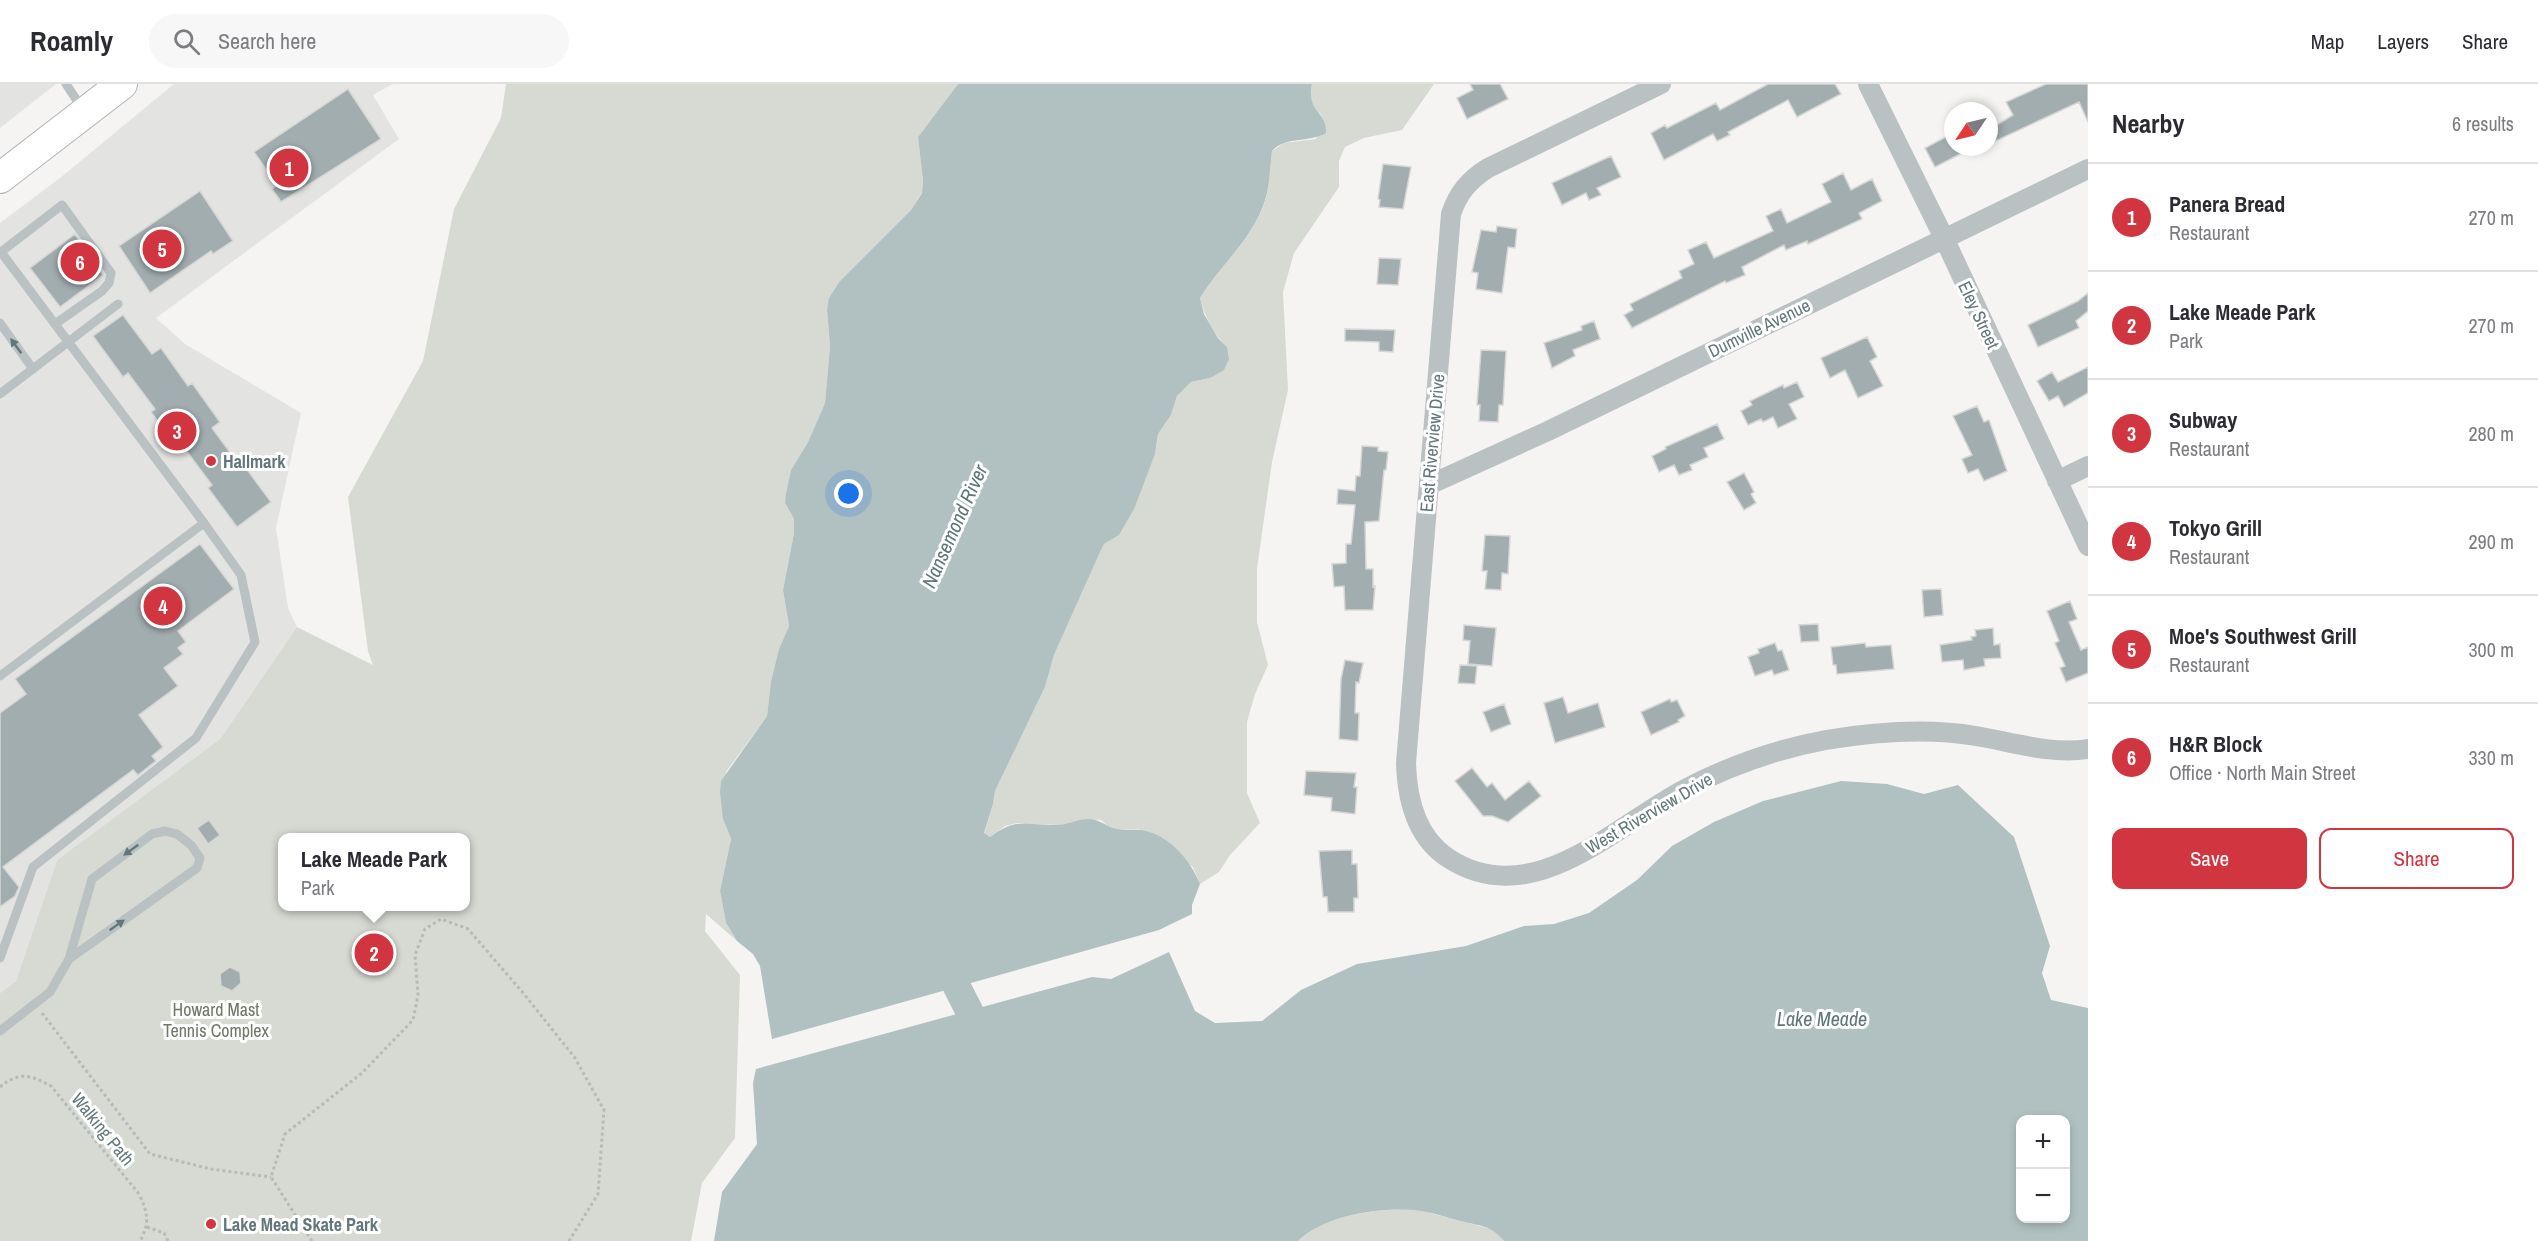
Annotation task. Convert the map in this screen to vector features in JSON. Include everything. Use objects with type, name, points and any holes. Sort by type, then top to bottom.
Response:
[{"type":"main road","points":[[0,178],[122,84]]},
{"type":"street","name":"East Riverview Drive","points":[[1497,877],[1478,874],[1460,866],[1444,856],[1430,842],[1410,805],[1406,784],[1451,214],[1463,188],[1488,168],[1661,84]]},
{"type":"street","name":"Eley Street","points":[[1868,84],[1944,238],[2088,546]]},
{"type":"street","name":"Dumville Avenue","points":[[1429,485],[1548,431],[2088,169]]},
{"type":"street","points":[[2057,481],[2088,466]]},
{"type":"street","name":"West Riverview Drive","points":[[1497,877],[1521,876],[1548,870],[1599,843],[1684,789],[1755,758],[1827,740],[1876,734],[1929,733],[1973,735],[2067,751],[2088,749]]},
{"type":"lane","points":[[66,84],[85,112]]},
{"type":"lane","points":[[0,958],[33,867],[196,738],[255,642],[241,575],[1,252],[62,205],[111,273],[109,283],[102,291],[55,324]]},
{"type":"lane","points":[[0,379],[4,391],[118,304]]},
{"type":"lane","points":[[0,323],[33,369]]},
{"type":"lane","points":[[0,676],[204,523]]},
{"type":"lane","points":[[0,1031],[50,992],[69,959],[92,879],[152,834],[165,831],[177,834],[192,845],[200,858],[197,868],[69,959]]},
{"type":"path","points":[[271,1178],[285,1134],[362,1073],[413,1020],[418,994],[415,954],[425,929],[441,919],[468,928],[575,1058],[604,1110],[598,1194],[569,1241]]},
{"type":"path","points":[[35,1004],[150,1154],[211,1169],[271,1178],[312,1241]]},
{"type":"path","name":"Walking Path","points":[[0,1087],[11,1078],[33,1076],[51,1086],[139,1194],[145,1207],[147,1227]]},
{"type":"path","points":[[140,1241],[147,1227],[165,1233],[168,1241]]},
{"type":"shaded area","points":[[0,84],[56,84],[0,128]]},
{"type":"shaded area","points":[[174,84],[393,84],[373,95],[399,139],[156,318],[185,344],[301,413],[276,528],[288,608],[297,627],[220,739],[57,860],[16,981],[0,993],[0,223],[60,178]]},
{"type":"green space","name":"Howard Mast Tennis Complex","points":[[506,84],[958,84],[918,137],[922,192],[911,210],[840,281],[827,310],[830,346],[825,403],[808,442],[791,470],[785,503],[794,519],[794,533],[783,590],[789,626],[779,649],[771,681],[767,716],[726,772],[723,819],[731,839],[720,891],[726,923],[737,941],[706,914],[705,931],[740,975],[735,1138],[702,1183],[691,1241],[0,1241],[0,993],[16,981],[57,860],[220,739],[297,627],[373,665],[368,651],[348,497],[423,361],[454,209],[501,118]]},
{"type":"green space","points":[[1312,84],[1434,84],[1402,130],[1364,138],[1345,147],[1339,161],[1339,187],[1294,253],[1283,292],[1288,390],[1272,462],[1257,569],[1257,622],[1268,665],[1255,694],[1247,722],[1247,793],[1260,823],[1230,855],[1219,872],[1200,884],[1193,867],[1139,829],[1119,830],[1108,826],[1101,820],[1087,819],[1073,824],[1057,825],[1017,823],[1005,826],[990,837],[984,834],[995,791],[1045,687],[1054,655],[1101,550],[1104,544],[1119,534],[1155,454],[1158,434],[1171,415],[1177,396],[1191,382],[1210,378],[1227,347],[1210,324],[1200,298],[1246,238],[1261,212],[1266,198],[1272,151],[1284,143],[1316,139],[1321,115],[1312,101]]},
{"type":"green space","points":[[1399,1209],[1418,1210],[1495,1230],[1504,1241],[1298,1241],[1308,1232],[1332,1220]]},
{"type":"water","name":"Nansemond River","points":[[958,84],[1312,84],[1312,100],[1325,126],[1326,133],[1284,143],[1272,151],[1267,192],[1261,211],[1246,238],[1200,298],[1204,314],[1218,338],[1227,347],[1229,359],[1224,370],[1210,378],[1191,382],[1177,396],[1171,415],[1158,434],[1155,454],[1134,509],[1119,535],[1104,544],[1054,655],[1045,687],[995,791],[984,833],[990,837],[1014,824],[1060,825],[1087,819],[1117,829],[1151,832],[1177,849],[1200,884],[1192,905],[1192,914],[1159,930],[772,1039],[760,966],[753,954],[737,941],[726,923],[720,891],[731,839],[723,819],[721,781],[767,716],[771,681],[779,649],[789,626],[783,590],[794,533],[794,519],[785,503],[786,494],[791,470],[808,442],[825,403],[830,346],[827,310],[829,298],[840,281],[911,210],[922,193],[923,181],[918,137]]},
{"type":"water","name":"Lake Meade","points":[[1841,781],[1887,784],[1924,794],[1958,785],[2014,837],[2050,946],[2042,973],[2051,1000],[2088,1008],[2088,1241],[1504,1241],[1485,1227],[1426,1212],[1401,1209],[1370,1212],[1337,1219],[1309,1232],[1298,1241],[714,1241],[722,1192],[757,1144],[753,1083],[756,1069],[1092,977],[1111,979],[1169,952],[1195,1011],[1215,1023],[1262,1021],[1301,990],[1357,964],[1466,946],[1524,926],[1554,924],[1589,913],[1637,880],[1672,846],[1714,822],[1763,801]]},
{"type":"building","points":[[1470,84],[1500,84],[1508,99],[1467,119],[1457,98],[1473,90]]},
{"type":"building","points":[[1768,84],[1835,84],[1841,94],[1797,117],[1788,100],[1728,132],[1730,135],[1717,141],[1713,134],[1664,160],[1651,133],[1665,125],[1667,128],[1716,103],[1720,110]]},
{"type":"building","points":[[2046,84],[2088,84],[2088,122],[2079,102],[1998,140],[1998,124],[2013,115],[2006,102]]},
{"type":"building","points":[[348,89],[381,139],[281,202],[272,189],[277,185],[254,152]]},
{"type":"building","points":[[1944,138],[1944,156],[1956,156],[1935,167],[1925,148]]},
{"type":"building","points":[[1611,156],[1621,177],[1597,188],[1601,195],[1589,200],[1586,193],[1562,205],[1552,183]]},
{"type":"building","points":[[1383,164],[1411,167],[1403,209],[1379,207]]},
{"type":"building","points":[[1843,173],[1851,190],[1872,179],[1882,201],[1859,213],[1862,219],[1808,244],[1807,241],[1786,250],[1784,245],[1742,267],[1745,275],[1726,283],[1725,281],[1632,328],[1624,315],[1633,310],[1630,304],[1682,278],[1679,271],[1694,264],[1688,250],[1706,242],[1714,258],[1773,231],[1766,216],[1781,209],[1787,223],[1831,202],[1822,184]]},
{"type":"building","points":[[200,191],[233,241],[213,254],[211,251],[150,293],[119,246]]},
{"type":"building","points":[[1497,226],[1517,229],[1515,248],[1508,247],[1502,293],[1476,289],[1478,273],[1472,272],[1481,230],[1496,232]]},
{"type":"building","points":[[75,234],[103,275],[60,307],[30,268]]},
{"type":"building","points":[[1379,258],[1401,259],[1398,285],[1377,284]]},
{"type":"building","points":[[2088,293],[2088,311],[2076,321],[2079,328],[2038,347],[2028,325],[2078,301]]},
{"type":"building","points":[[123,315],[152,354],[161,348],[188,386],[192,383],[220,422],[212,428],[271,502],[237,527],[208,488],[212,485],[185,449],[181,453],[151,412],[155,409],[128,373],[123,377],[93,336]]},
{"type":"building","points":[[1594,321],[1600,339],[1573,350],[1575,356],[1552,368],[1544,343],[1582,330],[1581,326]]},
{"type":"building","points":[[1345,329],[1395,330],[1393,352],[1379,351],[1379,342],[1345,341]]},
{"type":"building","points":[[1867,337],[1877,357],[1870,361],[1883,386],[1858,398],[1845,370],[1830,378],[1821,358]]},
{"type":"building","points":[[1481,350],[1506,351],[1503,405],[1499,405],[1498,422],[1479,421],[1480,405],[1477,405]]},
{"type":"building","points":[[2088,367],[2088,393],[2064,407],[2058,396],[2049,401],[2037,381],[2052,372],[2058,382]]},
{"type":"building","points":[[1797,382],[1804,397],[1789,404],[1797,419],[1778,428],[1773,417],[1748,425],[1741,411],[1752,405],[1750,401],[1783,385],[1784,388]]},
{"type":"building","points":[[1977,406],[1984,422],[1989,420],[2007,471],[1984,481],[1978,469],[1968,473],[1962,459],[1972,455],[1953,416]]},
{"type":"building","points":[[1717,424],[1724,439],[1704,448],[1708,457],[1690,465],[1692,470],[1679,475],[1674,465],[1659,472],[1652,456],[1666,449],[1665,447]]},
{"type":"building","points":[[1362,446],[1378,447],[1378,451],[1388,452],[1379,521],[1365,522],[1366,569],[1373,569],[1373,587],[1375,586],[1373,610],[1345,610],[1344,586],[1334,587],[1332,564],[1346,563],[1346,544],[1351,544],[1355,505],[1337,504],[1338,489],[1355,491],[1356,476],[1360,476]]},
{"type":"building","points":[[1744,473],[1754,492],[1751,494],[1756,503],[1744,510],[1727,482]]},
{"type":"building","points":[[1485,535],[1510,536],[1508,574],[1502,573],[1501,590],[1485,589],[1487,571],[1482,571]]},
{"type":"building","points":[[200,544],[234,589],[178,631],[186,642],[178,648],[183,654],[164,668],[178,686],[139,715],[163,747],[152,756],[156,761],[138,775],[133,770],[3,867],[19,887],[15,896],[0,907],[0,713],[26,694],[15,679]]},
{"type":"building","points":[[1941,589],[1943,615],[1924,617],[1922,590]]},
{"type":"building","points":[[2070,601],[2077,619],[2069,622],[2081,650],[2088,647],[2088,673],[2066,682],[2060,668],[2065,666],[2055,643],[2059,641],[2047,611]]},
{"type":"building","points":[[1818,624],[1819,641],[1801,642],[1799,625]]},
{"type":"building","points":[[1464,625],[1496,628],[1492,666],[1468,664],[1470,641],[1463,640]]},
{"type":"building","points":[[1993,628],[1994,645],[2000,644],[2001,658],[1984,659],[1985,666],[1964,670],[1963,660],[1942,662],[1940,645],[1972,640],[1971,637],[1976,636],[1975,630]]},
{"type":"building","points":[[1775,643],[1778,651],[1782,650],[1789,670],[1774,675],[1772,670],[1755,676],[1748,657],[1759,653],[1758,649]]},
{"type":"building","points":[[1865,643],[1866,647],[1891,645],[1894,669],[1837,674],[1836,665],[1833,665],[1831,647]]},
{"type":"building","points":[[1345,660],[1363,663],[1359,683],[1356,682],[1355,713],[1359,713],[1358,741],[1339,739],[1341,679]]},
{"type":"building","points":[[1460,665],[1477,666],[1475,684],[1458,683]]},
{"type":"building","points":[[1563,697],[1568,713],[1598,703],[1605,727],[1555,743],[1544,703]]},
{"type":"building","points":[[1670,699],[1671,702],[1677,700],[1685,716],[1678,720],[1679,722],[1651,735],[1641,712]]},
{"type":"building","points":[[1504,704],[1511,724],[1491,732],[1483,712]]},
{"type":"building","points":[[1472,768],[1487,787],[1492,783],[1505,800],[1529,781],[1541,796],[1508,822],[1492,816],[1483,816],[1455,781]]},
{"type":"building","points":[[1306,771],[1356,773],[1355,814],[1331,811],[1332,798],[1304,795]]},
{"type":"building","points":[[209,820],[220,835],[208,844],[197,828]]},
{"type":"building","points":[[1352,850],[1352,864],[1357,864],[1358,898],[1354,898],[1354,912],[1328,912],[1327,897],[1323,897],[1319,851]]},
{"type":"building","points":[[230,967],[240,972],[241,983],[232,991],[221,986],[220,974]]},
{"type":"waterway","points":[[947,951],[957,987],[986,1044]]},
{"type":"place","name":"Panera Bread","points":[[289,168]]},
{"type":"place","name":"Moe's Southwest Grill","points":[[162,249]]},
{"type":"place","name":"H&R Block","points":[[80,262]]},
{"type":"place","name":"Subway","points":[[177,431]]},
{"type":"place","name":"Hallmark","points":[[211,461]]},
{"type":"place","name":"Tokyo Grill","points":[[163,606]]},
{"type":"place","name":"Lake Meade Park","points":[[374,953]]},
{"type":"place","name":"Lake Mead Skate Park","points":[[211,1224]]}]
